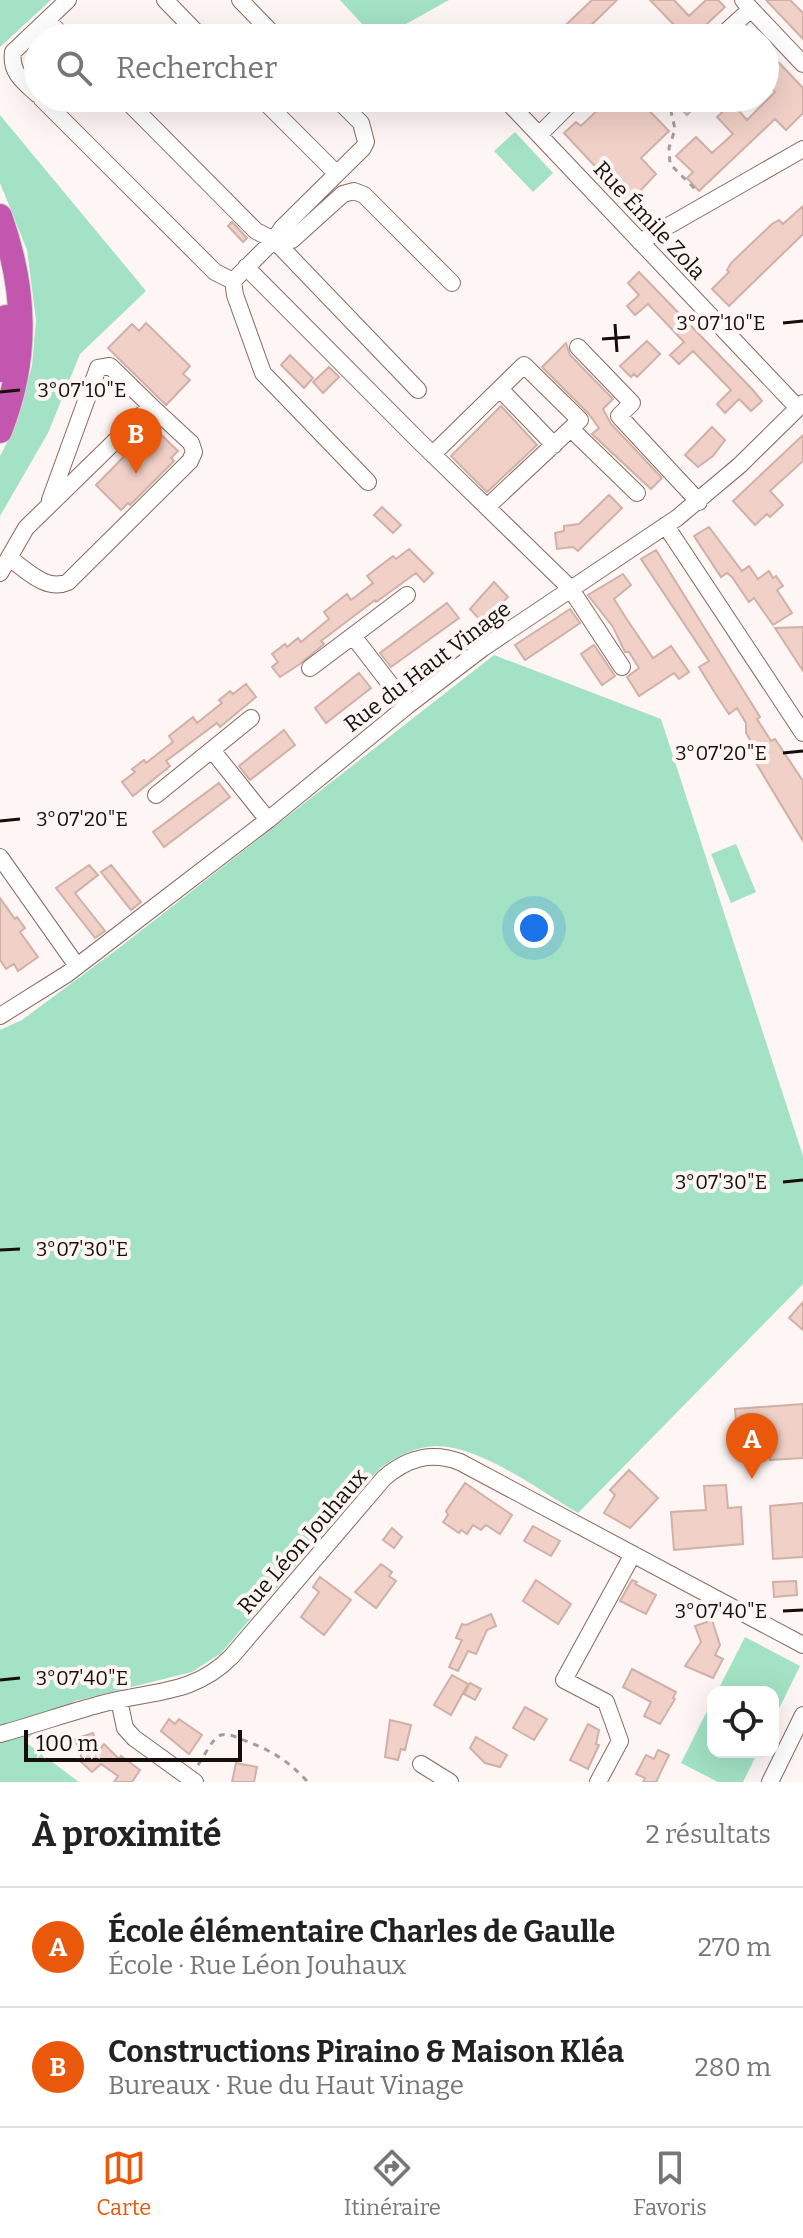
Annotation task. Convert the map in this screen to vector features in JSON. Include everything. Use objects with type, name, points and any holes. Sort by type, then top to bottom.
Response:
[{"type":"highway","points":[[0,216],[18,277],[22,323],[15,387],[0,431]]},
{"type":"highway","points":[[0,267],[7,319],[0,370]]},
{"type":"street","points":[[45,24],[68,0]]},
{"type":"street","points":[[165,0],[188,24]]},
{"type":"street","points":[[240,0],[263,24]]},
{"type":"street","points":[[731,24],[747,4],[766,24]]},
{"type":"street","points":[[48,21],[51,24]]},
{"type":"street","points":[[779,38],[803,64]]},
{"type":"street","points":[[24,42],[13,52],[11,64],[24,82]]},
{"type":"street","points":[[54,112],[215,272],[233,281]]},
{"type":"street","points":[[138,112],[256,231],[274,240],[418,390]]},
{"type":"street","points":[[275,112],[336,173]]},
{"type":"street","points":[[233,281],[363,148],[366,142],[361,123],[350,112]]},
{"type":"street","name":"Rue Émile Zola","points":[[517,112],[800,405]]},
{"type":"street","points":[[539,135],[562,112]]},
{"type":"street","points":[[640,242],[803,149]]},
{"type":"street","points":[[274,240],[292,240],[343,194],[354,191],[364,195],[452,283]]},
{"type":"street","points":[[246,267],[570,588],[622,667]]},
{"type":"street","points":[[233,281],[235,295],[263,373],[368,482]]},
{"type":"street","points":[[578,347],[632,403],[619,416],[699,502]]},
{"type":"street","points":[[433,454],[524,365],[580,420],[487,507]]},
{"type":"street","points":[[9,558],[44,583],[64,584],[190,461],[194,452],[191,443],[110,366],[98,368],[50,502]]},
{"type":"street","points":[[500,389],[554,445]]},
{"type":"street","name":"Rue du Haut Vinage","points":[[0,1016],[77,966],[268,820],[407,706],[570,588],[699,502],[800,405]]},
{"type":"street","points":[[0,573],[26,528],[151,406]]},
{"type":"street","points":[[571,429],[637,493]]},
{"type":"street","points":[[666,526],[803,733]]},
{"type":"street","points":[[310,668],[407,595]]},
{"type":"street","points":[[353,636],[407,706]]},
{"type":"street","points":[[156,795],[251,718]]},
{"type":"street","points":[[212,750],[268,820]]},
{"type":"street","points":[[0,857],[77,966]]},
{"type":"street","name":"Rue Léon Jouhaux","points":[[0,1734],[119,1700],[190,1686],[222,1666],[384,1478],[400,1466],[420,1458],[438,1456],[460,1462],[803,1645]]},
{"type":"street","points":[[598,1782],[620,1741],[606,1702],[564,1680],[633,1554]]},
{"type":"street","points":[[119,1700],[125,1728],[134,1738],[192,1780]]},
{"type":"street","points":[[770,1782],[803,1715]]},
{"type":"street","points":[[421,1764],[450,1782]]},
{"type":"path","points":[[671,112],[675,129],[669,148],[670,164],[708,202]]},
{"type":"path","points":[[192,1780],[217,1738],[222,1735],[275,1752],[308,1782]]},
{"type":"green space","points":[[0,0],[51,0],[24,24],[0,47]]},
{"type":"green space","points":[[340,0],[449,0],[406,24],[362,24]]},
{"type":"green space","points":[[0,115],[146,291],[80,354],[48,433],[0,516],[0,456],[14,429],[32,366],[36,320],[27,250],[0,183]]},
{"type":"green space","points":[[515,132],[553,173],[533,192],[494,151]]},
{"type":"green space","points":[[494,655],[661,719],[803,1156],[803,1284],[578,1513],[510,1471],[472,1453],[436,1446],[406,1453],[379,1469],[221,1653],[192,1672],[75,1701],[24,1741],[79,1782],[0,1782],[0,1030],[22,1020],[119,948]]},
{"type":"green space","points":[[736,844],[756,892],[731,903],[711,854]]},
{"type":"green space","points":[[745,1637],[800,1666],[779,1709],[779,1686],[720,1686]]},
{"type":"green space","points":[[707,1711],[707,1758],[755,1758],[743,1782],[718,1782],[681,1763]]},
{"type":"building","points":[[592,0],[617,0],[592,24],[567,24]]},
{"type":"building","points":[[650,0],[674,0],[689,16],[706,0],[718,0],[725,7],[707,24],[673,24]]},
{"type":"building","points":[[766,0],[790,0],[803,13],[803,39]]},
{"type":"building","points":[[779,63],[803,88],[803,113],[786,130],[775,119],[699,191],[687,178],[693,172],[676,156],[696,137],[712,153],[733,134],[717,117],[722,112],[740,112],[747,120],[755,112],[779,112]]},
{"type":"building","points":[[596,112],[651,112],[669,131],[641,158],[656,174],[641,190],[646,195],[633,207],[564,133],[576,122],[581,126]]},
{"type":"building","points":[[803,206],[803,234],[729,306],[712,289],[729,272],[731,263],[772,224],[779,220],[783,224]]},
{"type":"building","points":[[232,222],[247,238],[243,242],[228,226]]},
{"type":"building","points":[[639,272],[762,401],[751,411],[739,399],[725,413],[717,404],[731,390],[693,351],[679,364],[670,355],[684,342],[648,304],[635,315],[627,306],[639,295],[628,283]]},
{"type":"building","points":[[146,323],[190,366],[183,374],[190,380],[166,405],[108,348],[132,324],[139,331]]},
{"type":"building","points":[[647,341],[660,354],[637,377],[634,374],[631,377],[620,366]]},
{"type":"building","points":[[566,343],[570,355],[613,399],[603,409],[611,424],[662,478],[651,489],[592,434],[599,428],[588,413],[542,367]]},
{"type":"building","points":[[290,355],[313,378],[304,388],[281,365]]},
{"type":"building","points":[[329,367],[339,377],[323,393],[313,382]]},
{"type":"building","points":[[501,406],[537,445],[487,492],[451,456]]},
{"type":"building","points":[[153,427],[178,451],[171,458],[174,461],[130,505],[128,503],[121,510],[96,485]]},
{"type":"building","points":[[712,427],[725,440],[713,456],[698,467],[685,455]]},
{"type":"building","points":[[803,435],[803,461],[770,491],[783,505],[755,525],[733,501]]},
{"type":"building","points":[[609,495],[622,508],[578,551],[573,547],[557,549],[555,533],[564,531],[564,526],[579,524]]},
{"type":"building","points":[[382,507],[401,525],[393,533],[374,515]]},
{"type":"building","points":[[709,527],[742,571],[749,566],[758,579],[769,571],[773,578],[776,576],[783,586],[777,590],[792,613],[773,625],[754,598],[749,602],[732,577],[727,573],[721,577],[694,536]]},
{"type":"building","points":[[409,549],[433,573],[424,582],[416,573],[375,600],[321,641],[324,644],[300,664],[280,677],[272,667],[278,662],[272,654],[298,638],[301,642],[329,619],[324,612],[347,594],[351,600],[373,583],[367,576],[393,556],[396,559]]},
{"type":"building","points":[[656,550],[760,717],[757,719],[771,741],[775,739],[803,781],[803,841],[756,763],[759,761],[748,746],[752,743],[746,733],[746,723],[737,708],[729,714],[715,693],[699,667],[709,661],[641,559]]},
{"type":"building","points":[[623,574],[631,585],[614,599],[626,618],[653,658],[671,646],[689,672],[679,679],[674,673],[639,696],[627,677],[639,668],[588,595]]},
{"type":"building","points":[[494,582],[508,597],[482,622],[470,609]]},
{"type":"building","points":[[447,603],[459,618],[391,667],[380,653]]},
{"type":"building","points":[[570,609],[580,623],[525,660],[515,645]]},
{"type":"building","points":[[803,627],[803,671],[775,628]]},
{"type":"building","points":[[594,645],[615,676],[602,685],[581,654]]},
{"type":"building","points":[[359,673],[371,688],[326,723],[315,708]]},
{"type":"building","points":[[246,684],[256,697],[220,727],[217,723],[166,761],[170,766],[133,796],[122,782],[135,772],[132,769],[144,760],[146,763],[173,742],[169,736],[193,717],[197,723],[222,703],[219,700],[230,691],[233,694]]},
{"type":"building","points":[[284,730],[295,745],[250,780],[239,766]]},
{"type":"building","points":[[219,783],[230,797],[164,847],[153,832]]},
{"type":"building","points":[[89,865],[98,875],[75,893],[105,931],[95,938],[56,888]]},
{"type":"building","points":[[111,865],[141,902],[131,910],[101,872]]},
{"type":"building","points":[[0,898],[25,928],[20,932],[38,957],[18,971],[14,964],[6,969],[0,960]]},
{"type":"building","points":[[803,1302],[803,1330],[789,1318]]},
{"type":"building","points":[[803,1404],[803,1458],[770,1460],[769,1444],[738,1446],[735,1409]]},
{"type":"building","points":[[629,1470],[658,1498],[630,1528],[604,1513],[615,1495],[610,1490]]},
{"type":"building","points":[[465,1483],[512,1515],[500,1534],[486,1525],[481,1530],[473,1525],[467,1534],[461,1530],[459,1533],[443,1522],[448,1515],[446,1511]]},
{"type":"building","points":[[726,1485],[728,1508],[741,1507],[743,1544],[674,1550],[671,1512],[706,1510],[704,1486]]},
{"type":"building","points":[[803,1503],[803,1557],[773,1559],[770,1506]]},
{"type":"building","points":[[533,1526],[560,1541],[551,1556],[524,1541]]},
{"type":"building","points":[[392,1528],[402,1537],[394,1548],[383,1540]]},
{"type":"building","points":[[381,1564],[392,1572],[389,1576],[396,1581],[376,1608],[355,1592]]},
{"type":"building","points":[[320,1577],[351,1600],[324,1635],[301,1617],[319,1592],[313,1587]]},
{"type":"building","points":[[536,1580],[571,1604],[558,1624],[523,1601]]},
{"type":"building","points":[[632,1580],[656,1595],[646,1614],[620,1601]]},
{"type":"building","points":[[796,1581],[797,1595],[774,1597],[773,1582]]},
{"type":"building","points":[[491,1614],[496,1626],[487,1630],[476,1654],[468,1651],[458,1671],[449,1667],[462,1640],[456,1638],[462,1624]]},
{"type":"building","points":[[712,1620],[720,1645],[715,1655],[723,1659],[713,1678],[685,1666],[701,1642],[695,1626]]},
{"type":"building","points":[[632,1669],[676,1692],[660,1724],[644,1716],[651,1702],[623,1687]]},
{"type":"building","points":[[452,1675],[468,1684],[451,1715],[434,1705]]},
{"type":"building","points":[[470,1683],[481,1689],[475,1700],[464,1694]]},
{"type":"building","points":[[525,1707],[547,1719],[534,1740],[513,1728]]},
{"type":"building","points":[[169,1719],[175,1724],[179,1719],[202,1735],[189,1754],[161,1731]]},
{"type":"building","points":[[390,1720],[411,1725],[405,1750],[401,1749],[398,1760],[385,1757]]},
{"type":"building","points":[[588,1724],[599,1730],[596,1744],[599,1745],[588,1769],[570,1760]]},
{"type":"building","points":[[93,1733],[99,1750],[104,1744],[119,1759],[121,1756],[140,1770],[132,1782],[114,1782],[118,1776],[101,1764],[92,1772],[80,1761],[75,1739]]},
{"type":"building","points":[[476,1737],[507,1755],[500,1767],[485,1763],[470,1748]]},
{"type":"building","points":[[658,1750],[669,1755],[656,1782],[643,1782],[645,1778],[636,1774],[646,1755],[654,1759]]},
{"type":"building","points":[[236,1763],[257,1767],[254,1782],[232,1782]]},
{"type":"place","name":"Constructions Piraino & Maison Kléa","points":[[136,474]]},
{"type":"place","name":"École élémentaire Charles de Gaulle","points":[[752,1479]]}]
